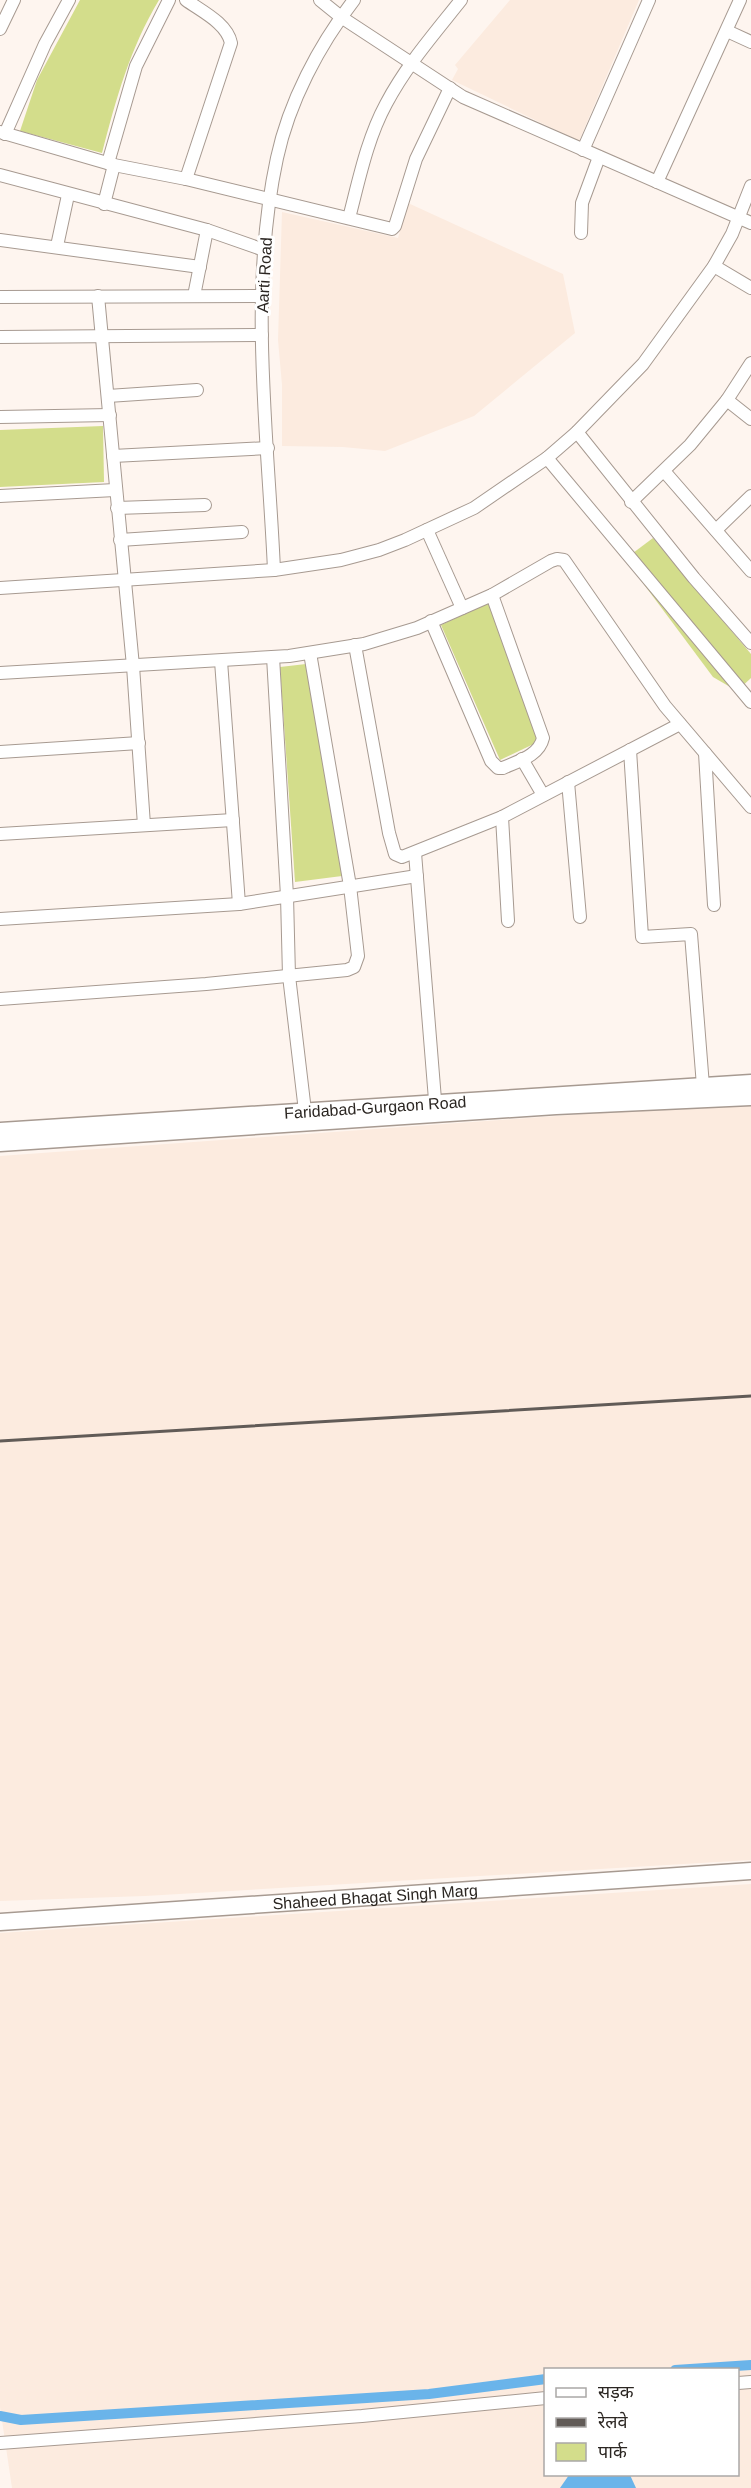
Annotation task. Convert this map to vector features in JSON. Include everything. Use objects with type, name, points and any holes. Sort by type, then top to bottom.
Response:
[{"type":"main road","name":"Faridabad-Gurgaon Road","points":[[0,1143],[751,1083]]},
{"type":"main road","name":"Faridabad-Gurgaon Road","points":[[0,1131],[304,1111],[751,1097]]},
{"type":"main road","name":"Shaheed Bhagat Singh Marg","points":[[0,1922],[751,1871]]},
{"type":"street","points":[[0,29],[14,0]]},
{"type":"street","points":[[69,0],[2,133],[111,164],[186,179],[270,201],[394,228],[416,159],[450,88]]},
{"type":"street","points":[[104,204],[111,164],[136,66],[169,0]]},
{"type":"street","points":[[186,0],[226,30],[231,43],[186,179]]},
{"type":"street","points":[[320,0],[341,17],[410,63],[483,107],[751,222]]},
{"type":"street","name":"Aarti Road","points":[[274,570],[262,335],[264,250],[270,201],[277,158],[299,91],[341,17],[354,0]]},
{"type":"street","points":[[349,218],[369,146],[384,106],[410,63],[461,0]]},
{"type":"street","points":[[583,150],[649,0]]},
{"type":"street","points":[[657,182],[740,0]]},
{"type":"street","points":[[726,31],[751,42]]},
{"type":"street","points":[[581,233],[582,203],[599,157]]},
{"type":"street","points":[[0,175],[68,195],[207,230],[264,250]]},
{"type":"street","points":[[0,588],[274,570],[341,560],[379,550],[474,508],[547,458],[577,432],[643,364],[714,266],[732,234],[751,186]]},
{"type":"street","points":[[57,246],[68,195]]},
{"type":"street","points":[[194,296],[207,230]]},
{"type":"street","points":[[0,240],[200,267]]},
{"type":"street","points":[[714,266],[751,288]]},
{"type":"street","points":[[99,296],[123,581],[133,666],[144,825]]},
{"type":"street","points":[[0,297],[263,296]]},
{"type":"street","points":[[0,337],[262,335]]},
{"type":"street","points":[[632,502],[690,445],[727,400],[751,363]]},
{"type":"street","points":[[108,396],[197,390]]},
{"type":"street","points":[[727,400],[751,419]]},
{"type":"street","points":[[0,417],[110,415]]},
{"type":"street","points":[[577,432],[694,578],[751,643]]},
{"type":"street","points":[[113,456],[268,448]]},
{"type":"street","points":[[547,458],[751,702]]},
{"type":"street","points":[[664,471],[751,571]]},
{"type":"street","points":[[0,496],[115,490]]},
{"type":"street","points":[[716,530],[751,496]]},
{"type":"street","points":[[117,508],[205,505]]},
{"type":"street","points":[[427,530],[462,608]]},
{"type":"street","points":[[120,540],[242,532]]},
{"type":"street","points":[[0,673],[273,657],[355,645],[431,621],[492,595],[550,561],[564,560],[665,706],[751,807]]},
{"type":"street","points":[[431,621],[491,761],[498,768],[503,768],[540,748],[543,738],[492,595]]},
{"type":"street","points":[[355,645],[395,854],[402,857],[502,817],[680,724]]},
{"type":"street","points":[[0,999],[206,984],[347,970],[354,967],[358,956],[350,886],[310,652]]},
{"type":"street","points":[[273,657],[287,896],[289,976],[304,1111]]},
{"type":"street","points":[[221,661],[239,904]]},
{"type":"street","points":[[0,752],[139,743]]},
{"type":"street","points":[[630,750],[642,937],[691,934],[703,1086]]},
{"type":"street","points":[[705,753],[714,904]]},
{"type":"street","points":[[522,759],[543,795]]},
{"type":"street","points":[[568,782],[580,917]]},
{"type":"street","points":[[502,817],[508,921]]},
{"type":"street","points":[[0,834],[232,820]]},
{"type":"street","points":[[415,853],[436,1108]]},
{"type":"street","points":[[0,919],[239,904],[417,876]]},
{"type":"street","points":[[0,2443],[362,2416],[544,2398]]},
{"type":"shaded area","points":[[510,0],[639,0],[579,141],[452,80],[458,69],[455,65]]},
{"type":"shaded area","points":[[408,203],[563,274],[575,333],[474,416],[385,451],[343,447],[282,446],[282,385],[278,340],[282,212],[398,238]]},
{"type":"shaded area","points":[[751,1102],[751,1860],[145,1896],[0,1901],[0,1156]]},
{"type":"shaded area","points":[[751,1884],[751,2488],[12,2488],[0,2407],[0,1933]]},
{"type":"green space","points":[[80,0],[159,0],[132,55],[102,153],[20,131],[37,80]]},
{"type":"green space","points":[[103,426],[104,482],[0,487],[0,430]]},
{"type":"green space","points":[[653,538],[751,654],[751,678],[737,691],[713,677],[625,559]]},
{"type":"green space","points":[[490,602],[540,741],[500,760],[441,625]]},
{"type":"green space","points":[[306,664],[342,876],[295,882],[280,667]]},
{"type":"water","points":[[568,2476],[630,2476],[636,2488],[560,2488]]},
{"type":"waterway","points":[[705,2368],[751,2365]]},
{"type":"waterway","points":[[0,2416],[21,2420],[429,2394],[544,2379]]},
{"type":"railway","points":[[0,1441],[751,1396]]}]
